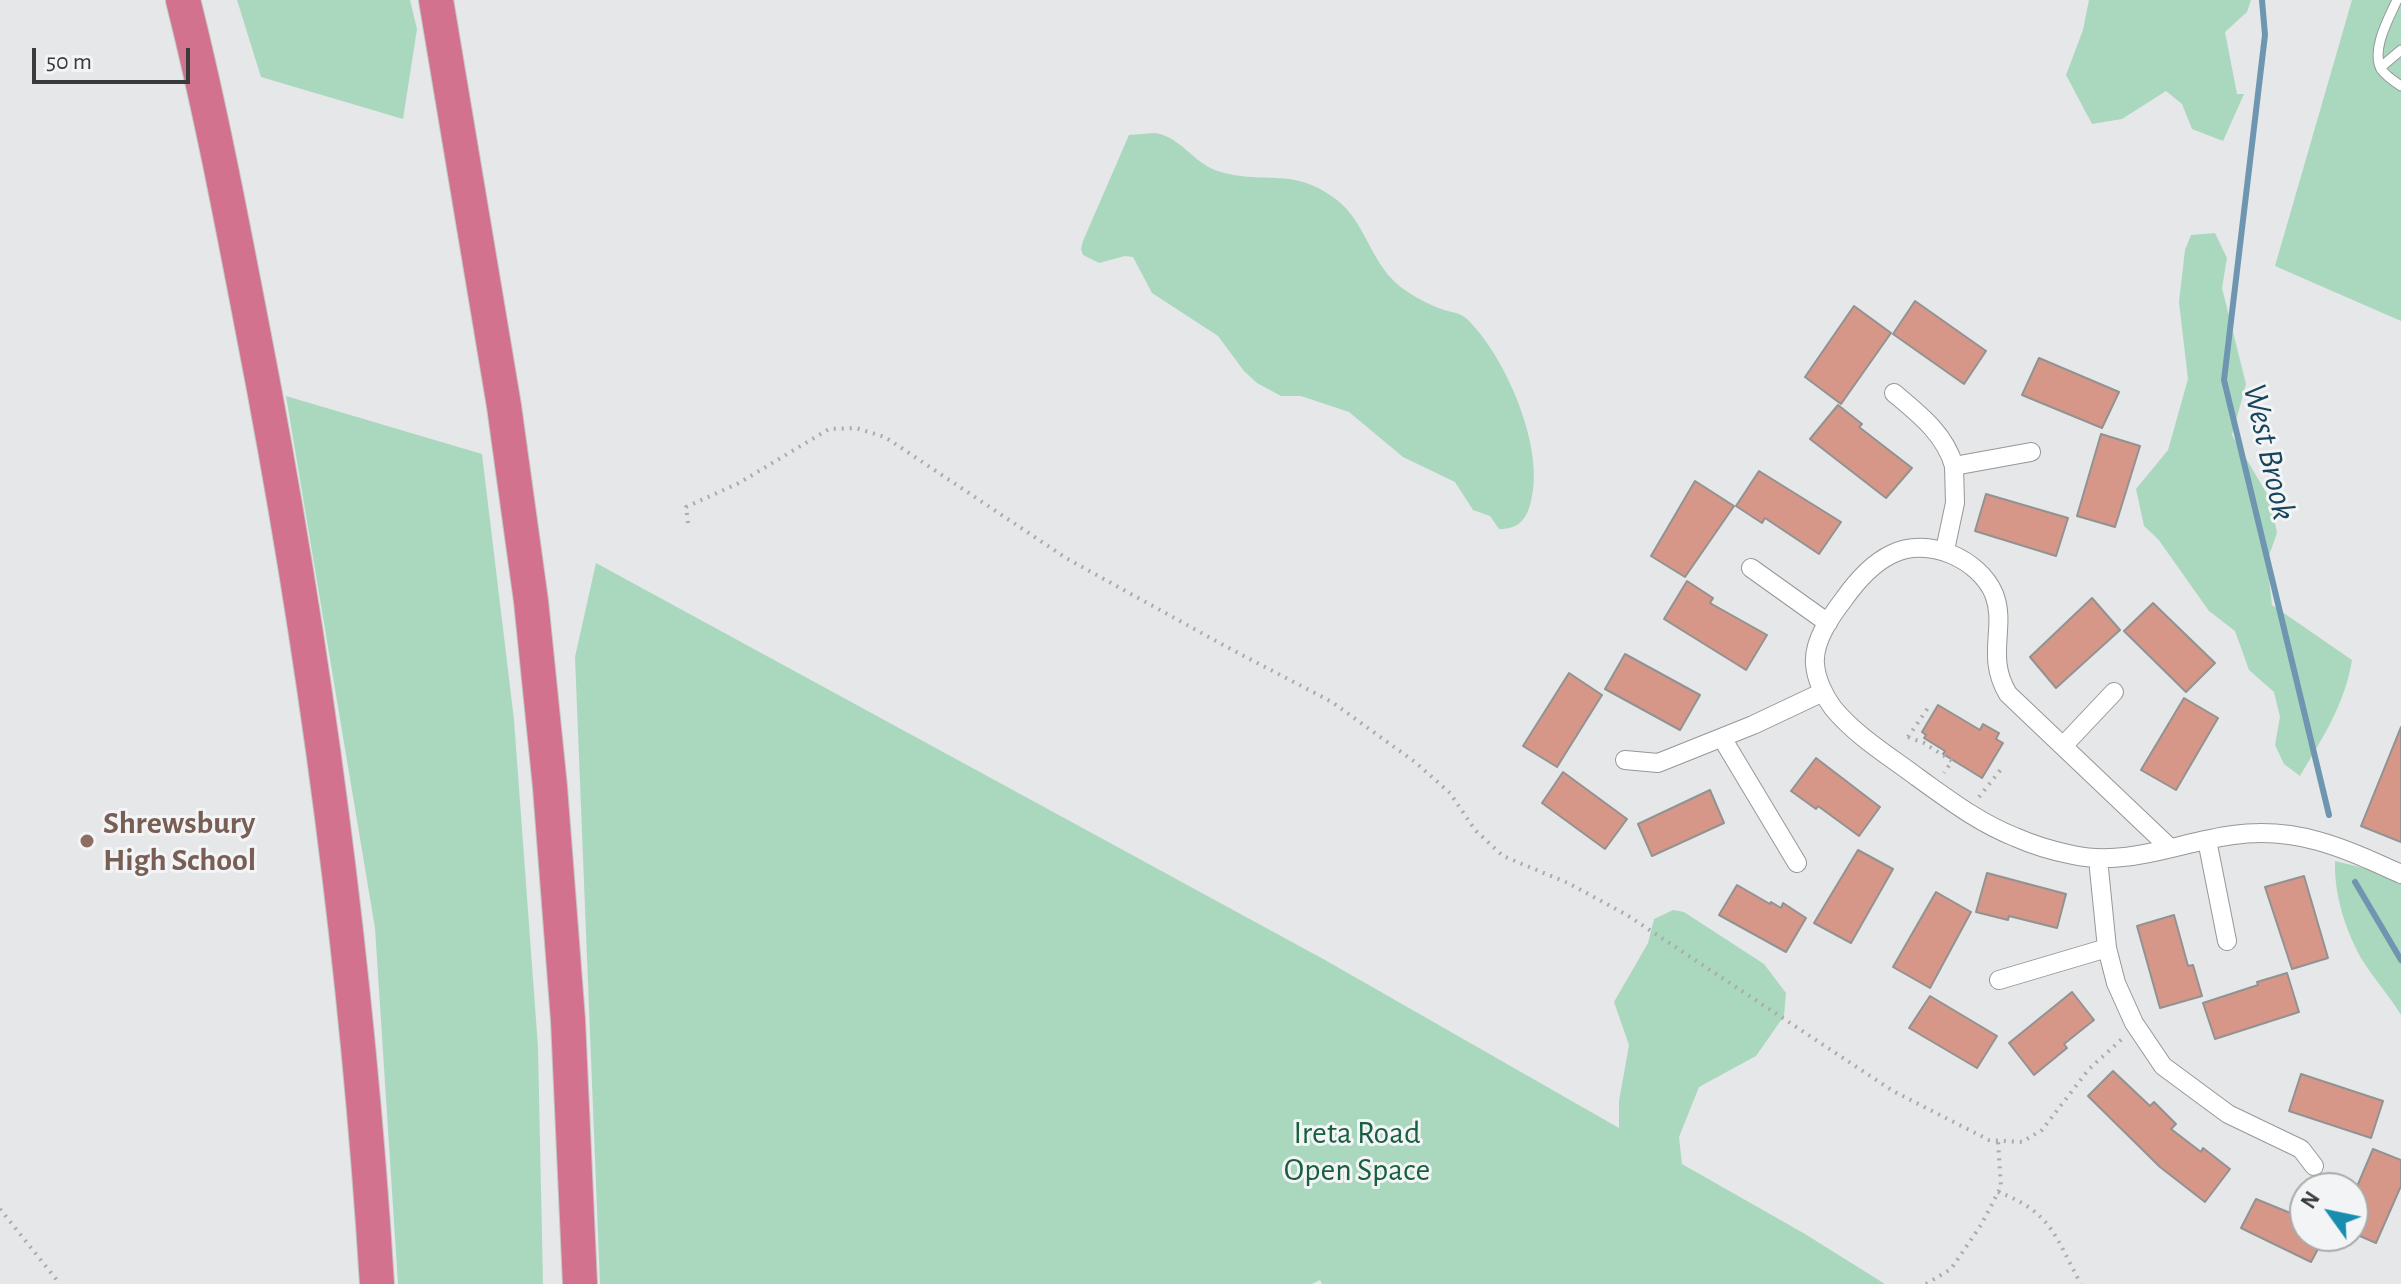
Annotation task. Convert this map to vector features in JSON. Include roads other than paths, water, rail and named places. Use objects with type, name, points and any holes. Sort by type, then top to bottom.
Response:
[{"type":"highway","points":[[183,0],[266,399],[321,727],[349,955],[369,1159],[377,1284]]},
{"type":"highway","points":[[436,0],[500,376],[531,601],[550,787],[568,1020],[580,1284]]},
{"type":"street","points":[[1894,393],[1940,437],[1954,466],[1955,503],[1945,550]]},
{"type":"street","points":[[1954,466],[2031,452]]},
{"type":"street","points":[[2170,848],[2008,694],[1999,676],[1995,654],[1995,597],[1985,578],[1966,563],[1945,550],[1895,552],[1883,559],[1845,597],[1820,638],[1815,663],[1823,692],[1832,707],[1850,726],[1893,759],[1980,820],[2014,837],[2098,859],[2125,857],[2263,832],[2295,834],[2314,838],[2401,874]]},
{"type":"street","points":[[1751,568],[1828,623]]},
{"type":"street","points":[[1625,760],[1658,763],[1823,692]]},
{"type":"street","points":[[2063,746],[2114,692]]},
{"type":"street","points":[[1722,738],[1797,863]]},
{"type":"street","points":[[2207,840],[2227,941]]},
{"type":"street","points":[[2098,859],[2107,948],[2116,983],[2137,1028],[2163,1066],[2228,1114],[2301,1149],[2314,1166]]},
{"type":"street","points":[[1999,980],[2107,948]]},
{"type":"lane","points":[[2397,0],[2382,36],[2379,56],[2381,67],[2401,86]]},
{"type":"lane","points":[[2381,67],[2401,50]]},
{"type":"waterway","name":"West Brook","points":[[2262,0],[2265,35],[2224,380],[2329,815]]},
{"type":"waterway","name":"West Brook","points":[[2355,882],[2401,960]]},
{"type":"place","name":"Shrewsbury High School","points":[[87,841]]},
{"type":"park label","name":"Ireta Road Open Space","points":[[1357,1152]]}]
